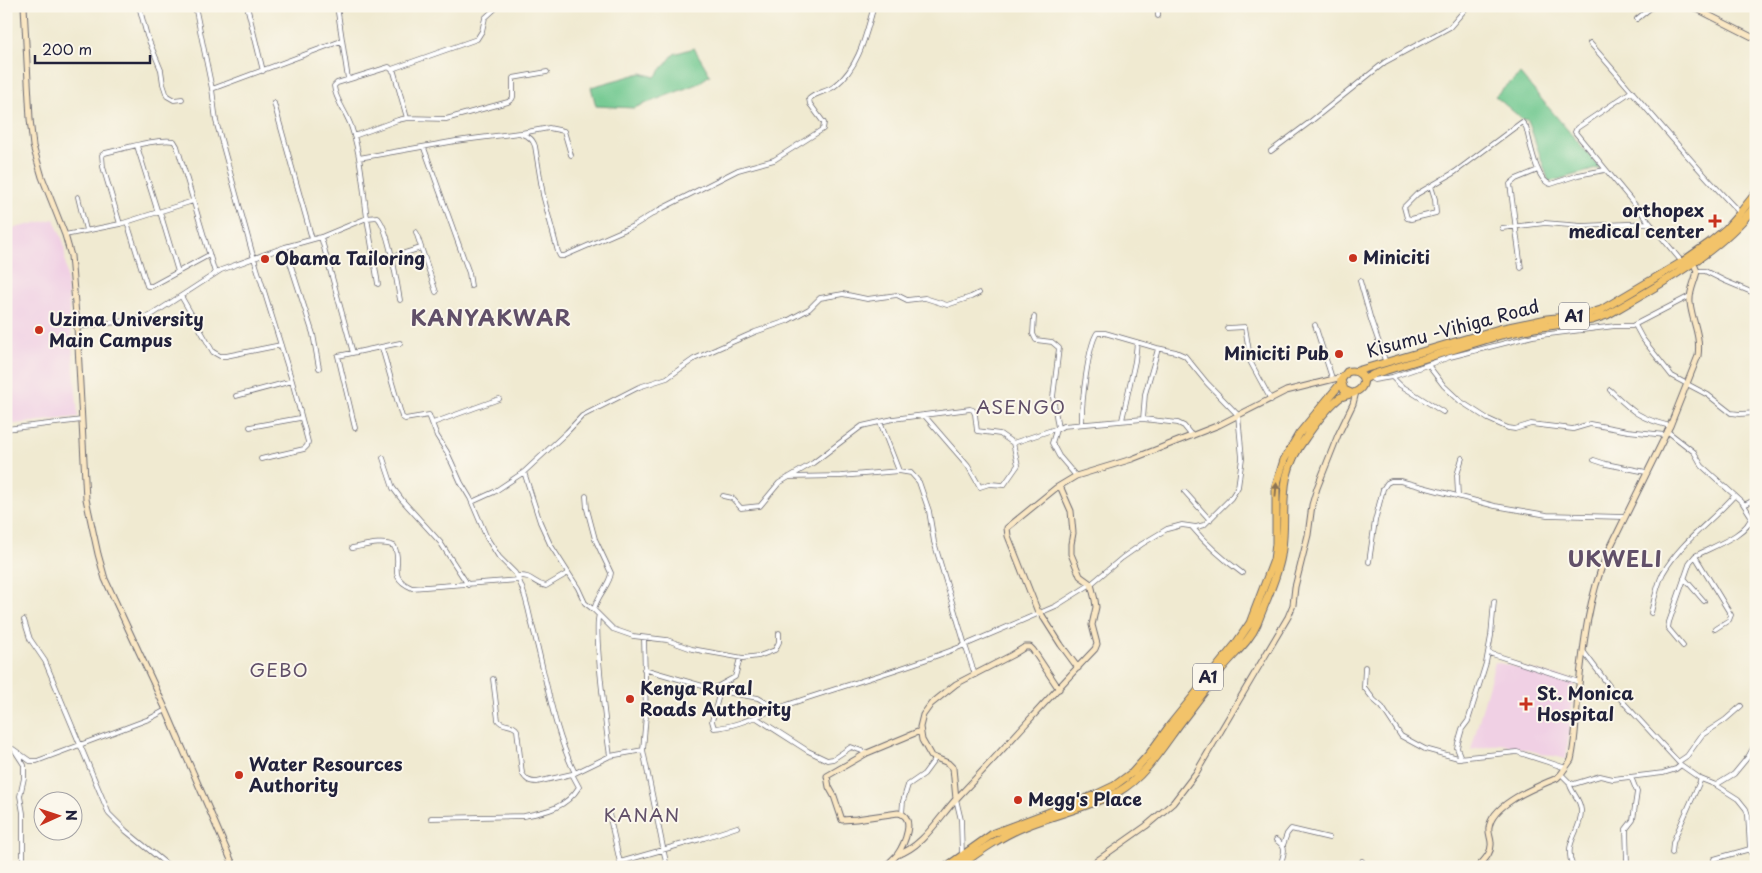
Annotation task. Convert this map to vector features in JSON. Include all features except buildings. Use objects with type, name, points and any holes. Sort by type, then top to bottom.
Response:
[{"type":"highway","name":"Kisumu -Vihiga Road","points":[[1357,371],[1499,328],[1547,319],[1584,315],[1601,310],[1682,262],[1726,229],[1756,193]]},
{"type":"highway","name":"Kisumu -Vihiga Road","points":[[1366,378],[1502,335],[1602,317],[1693,262],[1722,241],[1756,205]]},
{"type":"highway","points":[[1357,371],[1366,378]]},
{"type":"highway","name":"A1","points":[[946,867],[994,833],[1114,786],[1133,772],[1150,753],[1235,645],[1250,623],[1274,560],[1276,544],[1276,486],[1284,460],[1299,434],[1347,372],[1357,371]]},
{"type":"highway","name":"A1","points":[[958,867],[1003,836],[1118,792],[1138,776],[1161,750],[1222,669],[1248,639],[1256,626],[1278,569],[1282,546],[1284,480],[1298,448],[1318,421],[1338,399],[1361,388],[1366,378]]},
{"type":"highway","points":[[1341,380],[1344,390],[1354,392]]},
{"type":"street","points":[[24,6],[33,146],[42,177],[65,234],[73,274],[86,500],[105,579],[166,710],[234,867]]},
{"type":"street","points":[[139,6],[147,36],[161,70],[167,96],[174,100],[182,99]]},
{"type":"street","points":[[195,6],[212,89],[216,121],[308,442],[306,448],[261,459]]},
{"type":"street","points":[[247,6],[263,70]]},
{"type":"street","points":[[337,6],[348,79]]},
{"type":"street","points":[[378,284],[359,158],[348,116],[335,89],[337,83],[383,68],[389,67],[392,69],[477,39],[482,32],[485,18],[498,6]]},
{"type":"street","points":[[519,133],[533,141],[558,252],[560,256],[564,256],[633,226],[659,210],[738,170],[774,160],[824,129],[824,123],[810,104],[809,99],[836,86],[854,64],[864,43],[874,6]]},
{"type":"street","points":[[1158,6],[1158,16]]},
{"type":"street","points":[[1271,151],[1385,62],[1450,27],[1468,6]]},
{"type":"street","points":[[1637,19],[1653,6]]},
{"type":"street","points":[[1691,6],[1756,39]]},
{"type":"street","points":[[212,89],[341,41]]},
{"type":"street","points":[[1590,43],[1632,90],[1675,143],[1740,213]]},
{"type":"street","points":[[392,69],[407,118]]},
{"type":"street","points":[[354,136],[407,118],[446,119],[508,102],[513,97],[513,78],[547,72]]},
{"type":"street","points":[[1632,90],[1574,130],[1682,262]]},
{"type":"street","points":[[274,103],[312,239]]},
{"type":"street","points":[[1431,186],[1435,199],[1436,213],[1411,219],[1407,218],[1403,209],[1404,206],[1417,194],[1455,172],[1522,122],[1526,127],[1538,170],[1542,179],[1549,184],[1578,175],[1605,170]]},
{"type":"street","points":[[359,158],[456,141],[549,128],[564,131],[571,156]]},
{"type":"street","points":[[120,224],[103,167],[102,155],[137,146],[168,140],[174,141],[215,273]]},
{"type":"street","points":[[137,146],[178,272]]},
{"type":"street","points":[[424,148],[469,273],[470,286]]},
{"type":"street","points":[[1521,268],[1510,184],[1516,178],[1538,170]]},
{"type":"street","points":[[78,197],[86,230]]},
{"type":"street","points":[[65,234],[120,224],[193,201]]},
{"type":"street","points":[[77,327],[143,318],[157,312],[215,273],[285,247],[321,237],[367,218],[376,217],[380,219],[392,257],[400,300]]},
{"type":"street","points":[[127,222],[147,286],[152,286],[209,254]]},
{"type":"street","points":[[1502,228],[1545,223],[1582,226],[1649,223]]},
{"type":"street","points":[[416,232],[436,292]]},
{"type":"street","points":[[321,237],[353,353]]},
{"type":"street","points":[[285,247],[313,334],[319,368]]},
{"type":"street","points":[[392,257],[421,248]]},
{"type":"street","points":[[1478,867],[1491,850],[1492,843],[1489,828],[1491,821],[1499,810],[1520,795],[1557,778],[1566,768],[1572,754],[1583,651],[1591,605],[1601,570],[1667,431],[1698,356],[1698,330],[1690,303],[1697,271],[1693,262]]},
{"type":"street","points":[[1697,271],[1705,271],[1756,294]]},
{"type":"street","points":[[1360,281],[1386,363]]},
{"type":"street","points":[[472,502],[494,492],[524,472],[582,416],[639,387],[667,378],[694,359],[755,332],[787,321],[809,309],[820,298],[843,294],[867,298],[897,295],[907,300],[925,298],[947,305],[979,293]]},
{"type":"street","points":[[181,296],[216,355],[226,356],[281,344]]},
{"type":"street","points":[[1366,378],[1377,380],[1392,377],[1470,352],[1533,336],[1635,325],[1690,296]]},
{"type":"street","points":[[1034,317],[1036,340],[1052,342],[1059,348],[1053,398],[1058,428],[1052,440],[1053,446],[1076,476]]},
{"type":"street","points":[[1315,325],[1332,378]]},
{"type":"street","points":[[1635,325],[1642,338],[1670,374],[1686,385],[1708,396],[1730,413],[1756,413]]},
{"type":"street","points":[[1227,328],[1245,328],[1251,363],[1270,400]]},
{"type":"street","points":[[720,691],[712,722],[714,728],[755,717],[858,681],[938,656],[1056,606],[1091,584],[1122,558],[1158,534],[1178,525],[1192,527],[1204,525],[1231,498],[1238,487],[1242,452],[1238,415],[1207,383],[1187,358],[1176,352],[1158,349],[1100,332],[1095,334],[1089,357],[1082,402],[1082,424]]},
{"type":"street","points":[[1122,420],[1136,342]]},
{"type":"street","points":[[354,428],[338,355],[400,344]]},
{"type":"street","points":[[382,348],[402,417],[405,419],[428,414],[494,549],[520,580],[557,724],[579,787],[573,796],[553,810],[524,816],[431,818]]},
{"type":"street","points":[[1143,419],[1145,394],[1158,349]]},
{"type":"street","points":[[1428,365],[1444,386],[1460,401],[1488,419],[1508,428],[1515,429],[1533,424],[1572,429],[1590,424],[1628,431],[1667,431]]},
{"type":"street","points":[[1392,377],[1409,391],[1443,412]]},
{"type":"street","points":[[1078,668],[1040,612],[1008,536],[1007,528],[1060,486],[1076,476],[1132,459],[1192,436],[1219,425],[1286,391],[1332,378],[1341,380]]},
{"type":"street","points":[[236,396],[292,381]]},
{"type":"street","points":[[1610,390],[1639,416],[1667,431],[1694,452],[1702,466],[1744,505],[1751,516],[1750,521],[1756,529]]},
{"type":"street","points":[[1088,867],[1146,826],[1173,803],[1196,773],[1288,618],[1293,605],[1308,535],[1312,505],[1338,435],[1353,404],[1354,392]]},
{"type":"street","points":[[432,423],[498,399]]},
{"type":"street","points":[[723,496],[732,498],[741,508],[758,507],[779,483],[819,459],[862,426],[880,422],[924,415],[950,411],[973,410],[977,431],[1000,434],[1013,444],[1018,462],[1016,470],[1004,484],[990,484],[981,487],[968,466],[924,415]]},
{"type":"street","points":[[250,427],[300,418]]},
{"type":"street","points":[[1013,444],[1058,428],[1143,419],[1178,423],[1184,426],[1192,436]]},
{"type":"street","points":[[6,429],[82,420]]},
{"type":"street","points":[[880,422],[899,471]]},
{"type":"street","points":[[383,458],[393,488],[440,542],[468,585]]},
{"type":"street","points":[[1458,496],[1458,475],[1462,458]]},
{"type":"street","points":[[1594,460],[1646,472]]},
{"type":"street","points":[[789,477],[841,476],[899,471],[911,473],[919,482],[929,511],[934,542],[975,675]]},
{"type":"street","points":[[524,472],[545,534],[580,592],[584,603],[600,615],[616,631],[740,658],[750,658],[775,650],[779,642],[778,633]]},
{"type":"street","points":[[1369,562],[1375,521],[1383,489],[1389,481],[1400,481],[1496,506],[1546,515],[1625,517]]},
{"type":"street","points":[[896,855],[907,851],[936,824],[956,799],[977,779],[1096,646],[1092,625],[1096,607],[1095,600],[1091,584],[1080,576],[1071,554],[1073,532],[1071,511],[1060,486]]},
{"type":"street","points":[[1185,492],[1210,520]]},
{"type":"street","points":[[586,496],[587,509],[595,539],[611,574],[598,598],[594,610]]},
{"type":"street","points":[[1651,613],[1664,572],[1685,543],[1722,510],[1734,496]]},
{"type":"street","points":[[1744,505],[1756,499]]},
{"type":"street","points":[[1684,646],[1670,631],[1668,626],[1674,603],[1691,560],[1695,556],[1727,541],[1750,521]]},
{"type":"street","points":[[1192,527],[1210,548],[1242,573]]},
{"type":"street","points":[[352,548],[379,544],[394,546],[397,553],[395,568],[397,577],[402,583],[412,588],[520,580]]},
{"type":"street","points":[[1695,556],[1731,615],[1729,620],[1715,629]]},
{"type":"street","points":[[517,576],[529,576],[538,584],[546,586],[568,573]]},
{"type":"street","points":[[1684,578],[1704,601]]},
{"type":"street","points":[[1460,758],[1458,743],[1462,729],[1468,721],[1488,653],[1494,601]]},
{"type":"street","points":[[600,615],[597,620],[599,652],[610,756]]},
{"type":"street","points":[[24,620],[30,639],[45,661],[109,814],[126,831],[170,867]]},
{"type":"street","points":[[644,638],[646,715],[643,750],[667,867]]},
{"type":"street","points":[[962,856],[961,820],[956,799],[953,768],[948,763],[935,759],[925,748],[920,731],[923,715],[931,704],[956,684],[1024,647],[1033,650],[1059,689]]},
{"type":"street","points":[[1583,651],[1613,691],[1680,764],[1701,779],[1716,784],[1738,799],[1746,809],[1750,849],[1751,853],[1756,856]]},
{"type":"street","points":[[1488,653],[1579,682]]},
{"type":"street","points":[[712,689],[734,677],[740,658]]},
{"type":"street","points":[[1365,667],[1364,687],[1382,708],[1400,736],[1431,751],[1460,758],[1517,752],[1566,768]]},
{"type":"street","points":[[644,669],[712,689],[758,698],[777,709]]},
{"type":"street","points":[[493,679],[498,720],[502,724],[513,726],[517,730],[522,773],[524,778],[531,782],[574,774],[610,756],[643,750]]},
{"type":"street","points":[[1569,782],[1579,783],[1600,776],[1613,779],[1663,774],[1676,769],[1702,735],[1726,720],[1741,706]]},
{"type":"street","points":[[23,867],[23,813],[20,796],[24,778],[24,765],[14,749],[30,760],[37,760],[148,719],[166,710]]},
{"type":"street","points":[[755,717],[808,751],[827,760],[833,759],[851,747],[867,753]]},
{"type":"street","points":[[902,814],[841,819],[837,802],[829,787],[827,776],[867,753],[920,731]]},
{"type":"street","points":[[1716,784],[1734,774],[1756,743]]},
{"type":"street","points":[[885,867],[896,855],[908,829],[907,820],[902,814],[903,801],[908,785],[924,774],[935,759]]},
{"type":"street","points":[[1561,774],[1569,782],[1571,789],[1578,798],[1581,809],[1580,818],[1568,852],[1573,867]]},
{"type":"street","points":[[1627,863],[1626,829],[1633,820],[1637,792],[1631,777]]},
{"type":"street","points":[[1672,853],[1676,835],[1701,779]]},
{"type":"street","points":[[609,814],[621,867]]},
{"type":"street","points":[[620,862],[737,827]]},
{"type":"street","points":[[1280,867],[1284,850],[1283,845],[1291,829],[1329,838]]},
{"type":"street","points":[[1276,840],[1283,845]]},
{"type":"street","points":[[1714,867],[1714,859],[1720,856],[1750,849]]},
{"type":"street","points":[[1361,867],[1362,861]]},
{"type":"shaded area","name":"Uzima University Main Campus","points":[[54,219],[64,243],[78,417],[6,425],[6,230]]},
{"type":"shaded area","points":[[1495,662],[1575,680],[1566,759],[1501,744],[1471,750]]},
{"type":"green space","points":[[694,48],[710,75],[697,84],[634,108],[596,106],[591,87],[641,73],[655,77],[674,54]]},
{"type":"green space","points":[[1520,74],[1600,168],[1549,182],[1528,120],[1522,119],[1495,96]]},
{"type":"place","name":"orthopex medical center","points":[[1715,221]]},
{"type":"place","name":"Miniciti","points":[[1353,258]]},
{"type":"place","name":"Obama Tailoring","points":[[265,259]]},
{"type":"place","name":"Uzima University Main Campus","points":[[39,330]]},
{"type":"place","name":"Miniciti Pub","points":[[1339,354]]},
{"type":"place","name":"Kenya Rural Roads Authority","points":[[630,699]]},
{"type":"place","name":"St. Monica Hospital","points":[[1526,704]]},
{"type":"place","name":"Water Resources Authority","points":[[239,775]]},
{"type":"place","name":"Megg's Place","points":[[1018,800]]},
{"type":"district","name":"KANYAKWAR","points":[[491,318]]},
{"type":"district","name":"ASENGO","points":[[1021,407]]},
{"type":"district","name":"UKWELI","points":[[1615,559]]},
{"type":"district","name":"GEBO","points":[[279,670]]},
{"type":"district","name":"KANAN","points":[[642,815]]}]
